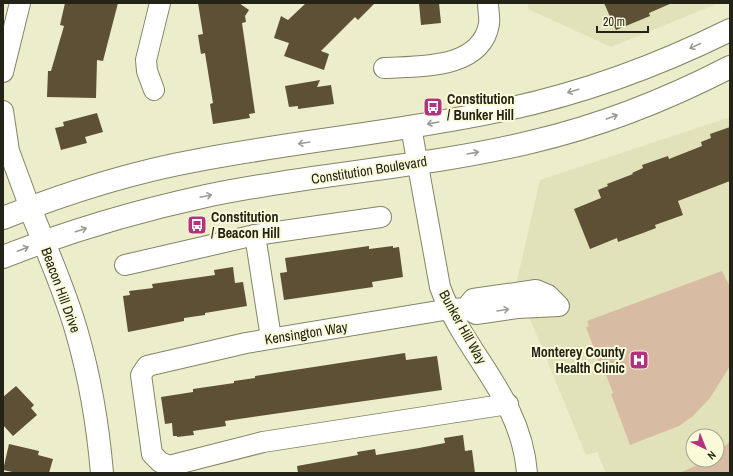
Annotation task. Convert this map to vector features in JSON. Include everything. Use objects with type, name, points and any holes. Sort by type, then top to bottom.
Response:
[{"type":"main road","points":[[3,218],[87,188],[198,160],[411,127],[499,111],[609,80],[672,57],[730,30]]},
{"type":"main road","name":"Constitution Boulevard","points":[[3,257],[117,217],[207,196],[532,142],[593,124],[699,83],[730,68]]},
{"type":"main road","name":"Beacon Hill Drive","points":[[30,208],[77,333],[92,401],[102,473]]},
{"type":"street","points":[[3,72],[20,3]]},
{"type":"street","points":[[154,90],[147,71],[146,60],[160,3]]},
{"type":"street","points":[[384,68],[444,63],[465,56],[476,47],[484,36],[489,24],[488,3]]},
{"type":"street","name":"Beacon Hill Drive","points":[[3,111],[9,151],[30,208]]},
{"type":"street","name":"Bunker Hill Way","points":[[411,127],[437,276],[443,297],[458,309],[508,404],[519,431],[527,473]]},
{"type":"street","points":[[125,265],[255,235],[381,217]]},
{"type":"street","points":[[255,235],[271,338]]},
{"type":"street","name":"Kensington Way","points":[[458,309],[271,338],[221,348],[147,366],[141,375],[151,448],[160,462],[169,466],[263,442],[508,404]]},
{"type":"shaded area","points":[[528,3],[719,3],[611,47],[528,9]]},
{"type":"shaded area","name":"Monterey County Health Clinic","points":[[730,117],[730,441],[725,446],[725,428],[685,428],[685,468],[691,468],[679,473],[606,473],[597,452],[586,455],[516,285],[540,180]]},
{"type":"shaded area","points":[[722,271],[730,287],[730,366],[710,398],[693,416],[679,426],[630,445],[611,394],[613,393],[605,372],[603,373],[586,327],[589,326],[587,321]]},
{"type":"shaded area","points":[[730,441],[730,473],[679,473],[691,468],[725,468],[725,446]]},
{"type":"building","points":[[65,3],[118,3],[103,61],[97,60],[96,98],[47,97],[48,71],[51,71],[64,26],[60,25]]},
{"type":"building","points":[[198,3],[239,3],[249,10],[245,16],[246,22],[242,23],[255,113],[249,114],[250,118],[213,124],[210,104],[213,103],[205,53],[201,54],[198,35],[203,34]]},
{"type":"building","points":[[306,3],[375,3],[358,20],[355,17],[321,51],[329,54],[324,70],[284,56],[289,43],[274,38],[281,16],[288,20]]},
{"type":"building","points":[[419,3],[439,3],[441,23],[421,25]]},
{"type":"building","points":[[604,3],[672,3],[649,13],[650,16],[616,30]]},
{"type":"building","points":[[320,80],[317,87],[331,85],[334,104],[298,109],[298,106],[289,107],[285,86]]},
{"type":"building","points":[[97,113],[103,132],[85,137],[87,143],[61,150],[55,128],[64,126],[63,122]]},
{"type":"building","points":[[730,127],[730,181],[678,201],[683,215],[655,225],[656,228],[643,233],[618,242],[617,238],[590,249],[574,209],[601,198],[598,190],[608,186],[607,184],[633,174],[632,173],[643,168],[642,165],[668,156],[669,159],[702,146],[701,142],[711,138],[710,134]]},
{"type":"building","points":[[369,246],[369,249],[393,246],[393,248],[399,247],[403,277],[372,282],[373,287],[284,300],[280,273],[287,272],[285,258]]},
{"type":"building","points":[[233,267],[235,283],[243,282],[247,306],[205,313],[205,315],[184,318],[184,321],[128,332],[123,296],[130,295],[129,291],[153,288],[152,284],[215,275],[214,270]]},
{"type":"building","points":[[405,353],[406,360],[437,356],[442,390],[225,421],[226,426],[193,431],[194,435],[173,436],[172,423],[165,424],[161,397],[193,392],[193,389],[234,383],[234,381],[255,378],[255,376]]},
{"type":"building","points":[[16,386],[34,405],[31,408],[37,415],[13,436],[3,425],[3,397]]},
{"type":"building","points":[[463,435],[465,451],[472,450],[475,473],[298,473],[297,466],[358,455],[357,452],[375,449],[376,455],[445,443],[444,438]]},
{"type":"building","points":[[9,444],[39,451],[38,455],[53,459],[49,473],[17,473],[3,470]]},
{"type":"place","name":"Constitution / Bunker Hill","points":[[433,107]]},
{"type":"place","name":"Constitution / Beacon Hill","points":[[197,225]]},
{"type":"place","name":"Monterey County Health Clinic","points":[[639,360]]}]
